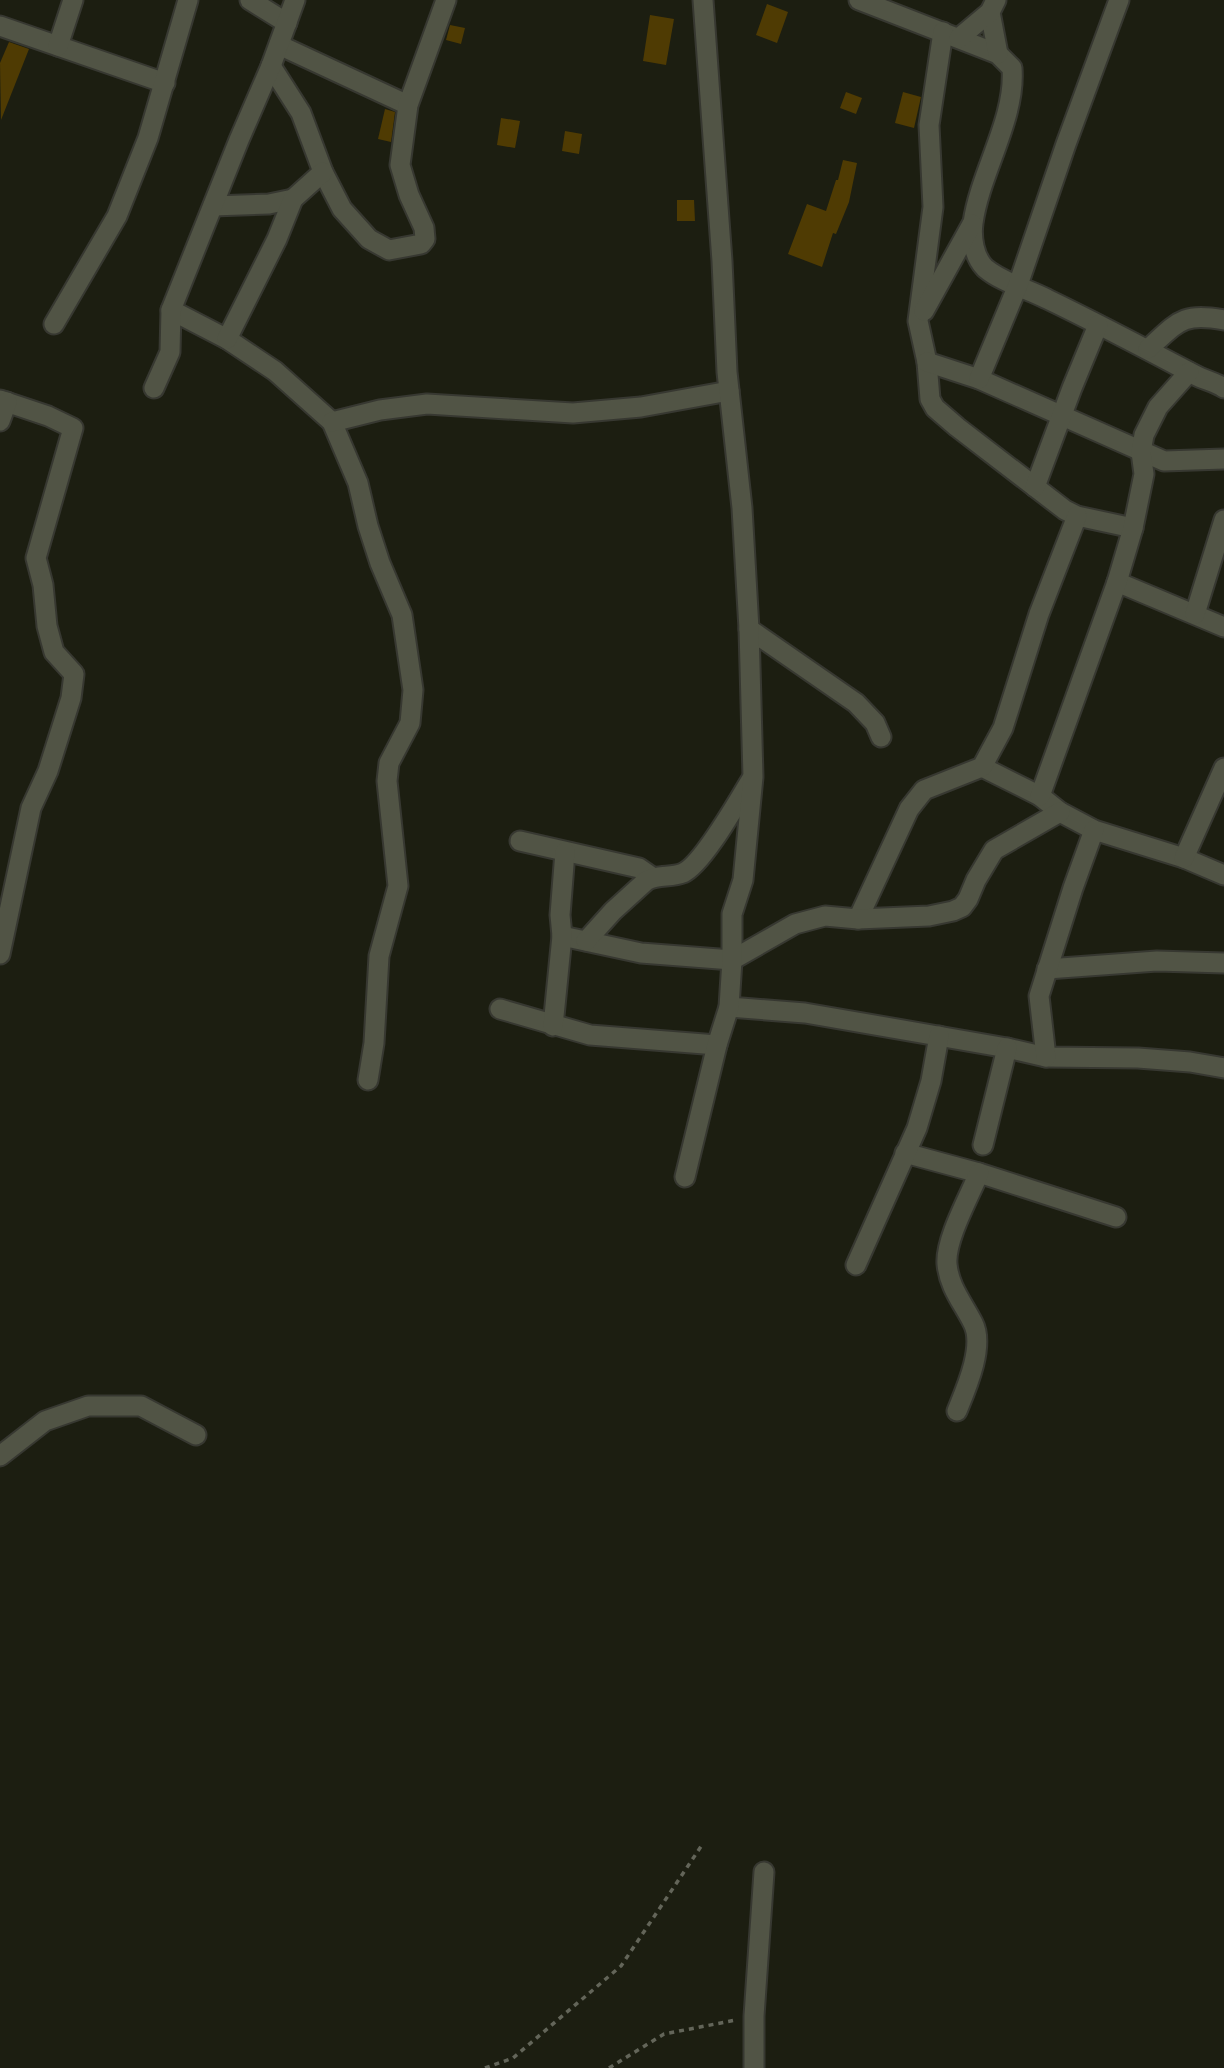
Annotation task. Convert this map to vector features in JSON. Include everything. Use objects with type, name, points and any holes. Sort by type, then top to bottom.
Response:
[{"type":"street","points":[[58,46],[73,0]]},
{"type":"street","points":[[54,324],[117,216],[148,138],[188,0]]},
{"type":"street","points":[[250,0],[287,23]]},
{"type":"street","points":[[154,388],[170,352],[171,310],[271,66],[295,0]]},
{"type":"street","points":[[271,66],[301,113],[323,172],[342,209],[369,239],[389,250],[421,244],[425,239],[424,228],[409,195],[400,165],[408,105],[446,0]]},
{"type":"street","points":[[685,1177],[729,1007],[733,960],[732,914],[743,880],[753,777],[742,508],[729,391],[703,0]]},
{"type":"street","points":[[859,0],[998,54],[1012,68],[1013,82],[1008,105],[984,177],[972,224],[918,321]]},
{"type":"street","points":[[979,379],[1018,285],[1119,0]]},
{"type":"street","points":[[998,54],[993,6],[951,35],[929,125],[933,207],[918,321],[927,362],[929,393],[935,408],[957,427],[1065,510],[1077,516],[1133,528]]},
{"type":"street","points":[[0,26],[165,83]]},
{"type":"street","points":[[279,45],[408,105]]},
{"type":"street","points":[[228,339],[277,239],[293,199],[323,172]]},
{"type":"street","points":[[213,206],[269,204],[293,199]]},
{"type":"street","points":[[972,224],[977,256],[983,266],[998,278],[1018,285],[1189,372],[1223,382]]},
{"type":"street","points":[[171,310],[228,339],[275,371],[332,422],[358,483],[380,564],[402,615],[413,690],[410,723],[389,763],[387,781],[398,886],[379,956],[368,1080]]},
{"type":"street","points":[[1148,349],[1185,318],[1201,316],[1224,320]]},
{"type":"street","points":[[1035,487],[1098,325]]},
{"type":"street","points":[[927,362],[979,379],[1164,461],[1224,459]]},
{"type":"street","points":[[1040,796],[1117,582],[1133,528],[1144,474],[1141,452],[1144,435],[1158,407],[1189,372]]},
{"type":"street","points":[[332,422],[380,410],[427,404],[573,413],[641,407],[729,391]]},
{"type":"street","points":[[0,421],[4,401],[73,428],[36,558],[54,652],[74,674],[71,698],[48,771],[31,808],[0,954]]},
{"type":"street","points":[[858,919],[909,809],[924,790],[982,767],[1003,728],[1039,614],[1077,516]]},
{"type":"street","points":[[1195,614],[1224,520]]},
{"type":"street","points":[[1117,582],[1224,627]]},
{"type":"street","points":[[749,629],[834,685],[875,723],[881,737]]},
{"type":"street","points":[[982,767],[1040,796],[1059,812],[1094,830],[1184,858],[1224,875]]},
{"type":"street","points":[[1184,858],[1224,768]]},
{"type":"street","points":[[586,941],[613,911],[652,877],[684,873],[691,868],[712,841],[753,777]]},
{"type":"street","points":[[562,936],[641,953],[733,960],[795,924],[825,916],[858,919],[929,916],[953,911],[962,907],[994,850],[1059,812]]},
{"type":"street","points":[[1046,1057],[1039,996],[1094,830]]},
{"type":"street","points":[[520,841],[639,868],[652,877]]},
{"type":"street","points":[[553,1026],[562,936],[560,915],[565,852]]},
{"type":"street","points":[[1047,970],[1157,961],[1224,963]]},
{"type":"street","points":[[729,1007],[805,1013],[1046,1057],[1138,1058],[1224,1068]]},
{"type":"street","points":[[500,1009],[590,1035],[717,1045]]},
{"type":"street","points":[[856,1265],[917,1128],[939,1036]]},
{"type":"street","points":[[983,1145],[1007,1048]]},
{"type":"street","points":[[905,1153],[1116,1217]]},
{"type":"street","points":[[957,1411],[971,1377],[975,1326],[954,1292],[947,1265],[948,1245],[979,1174]]},
{"type":"street","points":[[0,1456],[45,1420],[88,1406],[141,1406],[196,1435]]},
{"type":"street","points":[[754,2068],[754,2016],[764,1872]]},
{"type":"path","points":[[485,2068],[513,2058],[621,1966],[702,1845]]},
{"type":"path","points":[[609,2068],[664,2035],[754,2016]]},
{"type":"building","points":[[767,4],[788,12],[777,43],[756,35]]},
{"type":"building","points":[[650,15],[674,19],[666,65],[643,61]]},
{"type":"building","points":[[450,25],[465,28],[461,44],[446,40]]},
{"type":"building","points":[[9,42],[29,49],[1,120],[0,63]]},
{"type":"building","points":[[846,92],[862,98],[856,114],[840,108]]},
{"type":"building","points":[[903,92],[921,97],[914,128],[895,123]]},
{"type":"building","points":[[385,109],[395,112],[391,142],[378,139]]},
{"type":"building","points":[[501,118],[520,121],[515,148],[497,145]]},
{"type":"building","points":[[565,131],[582,134],[579,154],[562,151]]},
{"type":"building","points":[[843,160],[857,163],[849,202],[836,234],[833,233],[822,267],[788,254],[807,204],[826,211]]},
{"type":"building","points":[[677,200],[694,200],[695,221],[677,221]]}]
